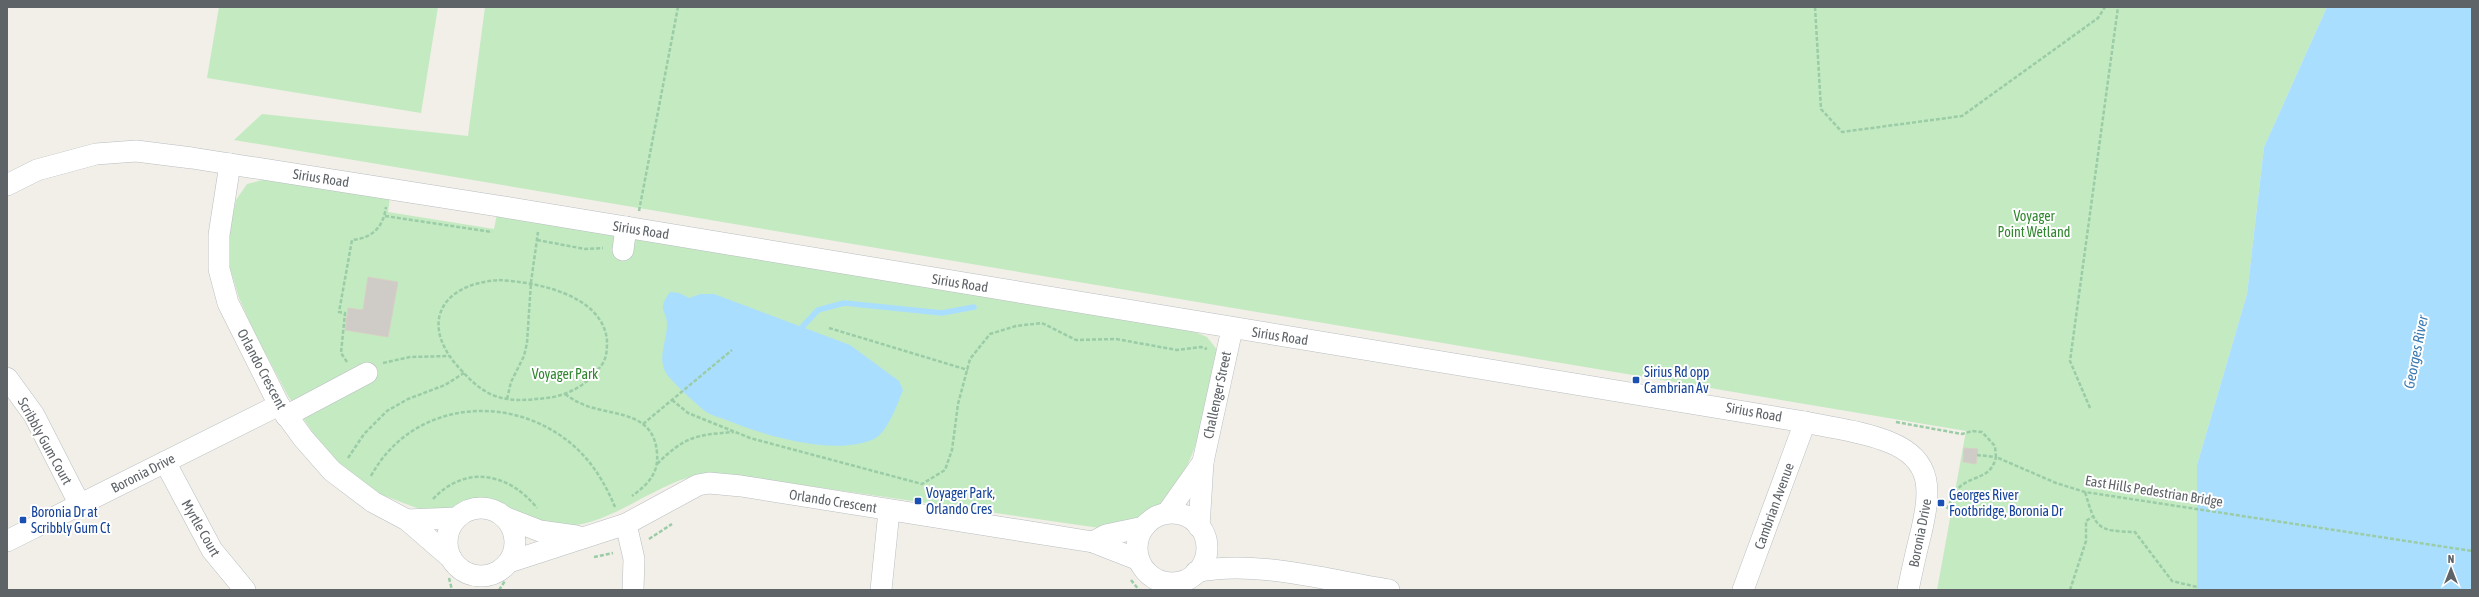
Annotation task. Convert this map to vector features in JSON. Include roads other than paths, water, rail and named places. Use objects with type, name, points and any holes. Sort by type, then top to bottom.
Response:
[{"type":"street","name":"Sirius Road","points":[[7,185],[37,170],[56,163],[109,153],[150,153],[230,164],[542,214],[627,238],[1232,328],[1805,422],[1888,441],[1912,455]]},
{"type":"street","name":"Orlando Crescent","points":[[230,164],[219,235],[219,269],[228,303],[283,410],[332,471],[378,505],[407,520],[455,573]]},
{"type":"street","name":"Challenger Street","points":[[1202,534],[1203,462],[1225,354],[1232,328]]},
{"type":"street","name":"Boronia Drive","points":[[7,541],[165,462],[362,376]]},
{"type":"street","name":"Scribbly Gum Court","points":[[7,378],[34,415],[80,505]]},
{"type":"street","name":"Cambrian Avenue","points":[[1742,590],[1805,422]]},
{"type":"street","name":"Boronia Drive","points":[[1908,590],[1928,499],[1925,475],[1912,455]]},
{"type":"street","name":"Myrtle Court","points":[[165,462],[212,550],[245,590]]},
{"type":"street","name":"Challenger Street","points":[[1167,513],[1203,462]]},
{"type":"street","name":"Orlando Crescent","points":[[504,575],[585,537],[624,514],[686,490],[709,483],[741,486],[889,511],[1093,542],[1139,560]]},
{"type":"street","points":[[486,590],[504,575],[514,553],[515,539],[513,529],[504,517],[495,511],[480,508],[465,512],[457,518],[447,536],[455,573],[481,576],[504,575]]},
{"type":"street","points":[[881,590],[889,511]]},
{"type":"street","points":[[1261,569],[1226,555],[1183,515],[1167,513],[1156,516],[1144,527],[1137,544],[1139,560],[1152,583],[1186,581],[1221,568],[1261,569],[1389,590]]},
{"type":"street","points":[[624,514],[632,547],[635,572],[632,590]]},
{"type":"street","name":"Orlando Crescent","points":[[504,517],[540,531],[585,537]]},
{"type":"street","name":"Orlando Crescent","points":[[407,520],[457,518]]},
{"type":"street","points":[[1093,542],[1106,536],[1144,527]]},
{"type":"street","points":[[1186,581],[1204,560],[1202,534]]},
{"type":"water","name":"Georges River","points":[[2327,7],[2472,7],[2472,590],[2197,590],[2197,465],[2247,294],[2264,147]]},
{"type":"water","points":[[670,292],[679,293],[689,298],[700,294],[714,294],[850,345],[899,381],[903,390],[888,424],[879,436],[858,444],[839,446],[819,445],[778,437],[714,416],[707,412],[673,381],[663,367],[662,355],[667,331],[667,320],[663,307]]},
{"type":"waterway","points":[[803,326],[818,310],[844,303],[942,313],[974,307]]},
{"type":"place","name":"Sirius Rd opp Cambrian Av","points":[[1636,380]]},
{"type":"place","name":"Voyager Park, Orlando Cres","points":[[918,501]]},
{"type":"place","name":"Georges River Footbridge, Boronia Dr","points":[[1941,503]]},
{"type":"place","name":"Boronia Dr at Scribbly Gum Ct","points":[[23,520]]},
{"type":"park label","name":"Voyager Point Wetland","points":[[2034,224]]},
{"type":"park label","name":"Voyager Park","points":[[565,374]]}]
